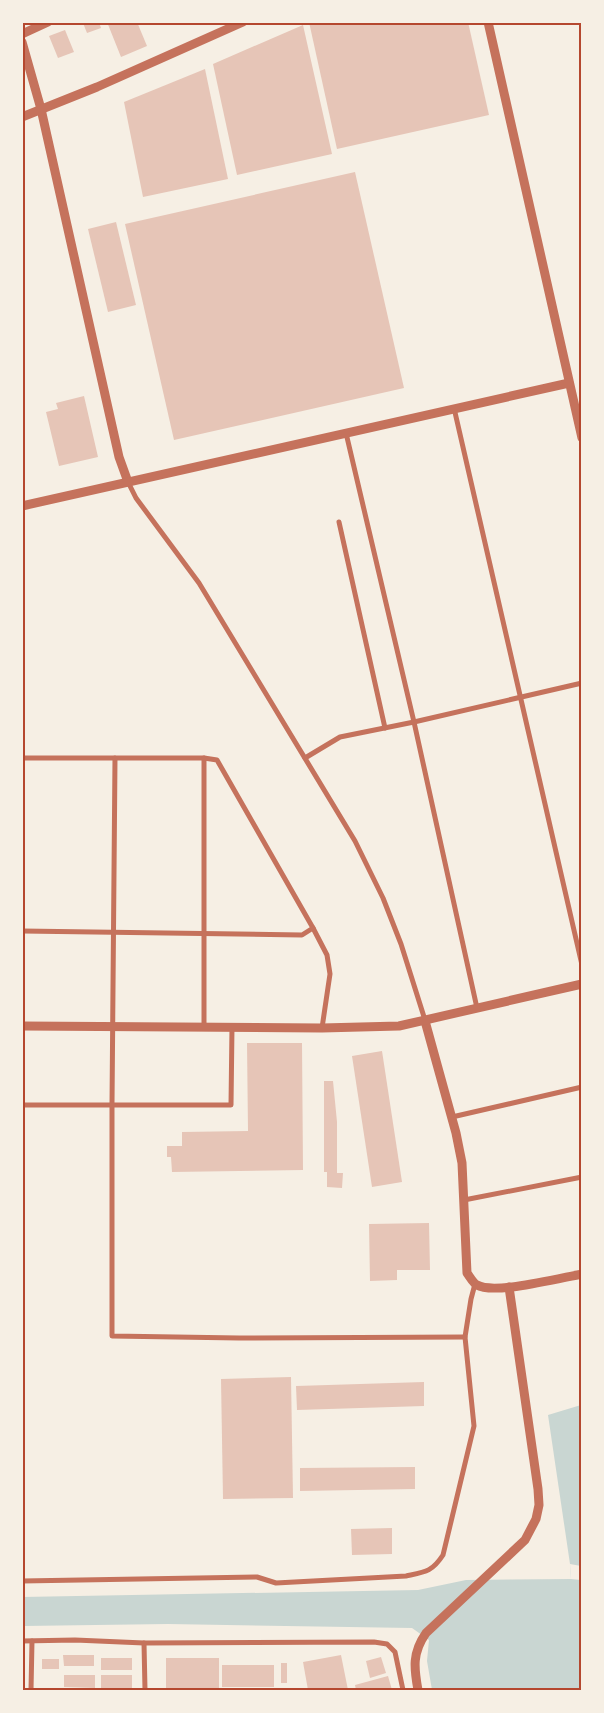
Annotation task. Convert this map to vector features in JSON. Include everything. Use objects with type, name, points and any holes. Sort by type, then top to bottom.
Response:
[{"type":"street","points":[[22,34],[35,25],[48,22]]},
{"type":"street","points":[[22,117],[97,87],[243,22]]},
{"type":"street","points":[[488,22],[582,438]]},
{"type":"street","points":[[22,42],[41,109],[119,457],[128,482],[136,498],[199,583],[355,841],[383,898],[401,944],[452,1117],[462,1163],[467,1273],[475,1284],[486,1289],[509,1287],[582,1274]]},
{"type":"street","points":[[22,506],[569,382]]},
{"type":"street","points":[[454,408],[582,965]]},
{"type":"street","points":[[346,433],[414,722],[477,1009]]},
{"type":"street","points":[[339,522],[385,728]]},
{"type":"street","points":[[305,758],[340,737],[582,683]]},
{"type":"street","points":[[22,758],[204,758],[217,760],[327,955],[330,974],[322,1028]]},
{"type":"street","points":[[115,758],[112,1336],[240,1338],[466,1337]]},
{"type":"street","points":[[204,758],[204,1027]]},
{"type":"street","points":[[22,931],[302,935],[313,928]]},
{"type":"street","points":[[22,1026],[322,1028],[399,1026],[582,984]]},
{"type":"street","points":[[22,1105],[231,1104],[232,1028]]},
{"type":"street","points":[[452,1117],[582,1087]]},
{"type":"street","points":[[464,1200],[582,1177]]},
{"type":"street","points":[[22,1581],[257,1577],[276,1583],[406,1576],[435,1567],[443,1555],[474,1426],[466,1337],[475,1284]]},
{"type":"street","points":[[418,1690],[415,1661],[419,1643],[426,1633],[525,1540],[536,1519],[539,1505],[538,1489],[509,1287]]},
{"type":"street","points":[[22,1641],[75,1640],[144,1643],[374,1642],[387,1644],[395,1652],[403,1690]]},
{"type":"street","points":[[31,1690],[32,1641]]},
{"type":"street","points":[[144,1643],[145,1690]]},
{"type":"shaded area","points":[[581,1405],[581,1690],[432,1690],[427,1661],[429,1640],[412,1628],[168,1624],[23,1626],[22,1597],[418,1590],[466,1580],[571,1579],[548,1415]]},
{"type":"pier","points":[[570,1564],[581,1566],[581,1580],[571,1579]]},
{"type":"building","points":[[99,22],[101,28],[87,33],[83,23]]},
{"type":"building","points":[[107,22],[137,22],[147,46],[121,57]]},
{"type":"building","points":[[309,22],[468,22],[489,115],[337,149]]},
{"type":"building","points":[[303,25],[332,154],[237,175],[213,64]]},
{"type":"building","points":[[65,30],[74,52],[58,58],[49,36]]},
{"type":"building","points":[[205,69],[228,179],[143,197],[124,102]]},
{"type":"building","points":[[355,172],[404,388],[174,440],[125,224]]},
{"type":"building","points":[[116,222],[136,305],[108,312],[88,229]]},
{"type":"building","points":[[84,396],[98,457],[59,466],[46,412],[58,409],[56,403]]},
{"type":"building","points":[[247,1043],[302,1043],[303,1170],[172,1172],[171,1157],[167,1157],[167,1146],[182,1146],[182,1132],[248,1131]]},
{"type":"building","points":[[382,1051],[402,1182],[372,1187],[352,1056]]},
{"type":"building","points":[[324,1081],[333,1081],[337,1122],[337,1173],[343,1173],[342,1188],[327,1187],[327,1172],[324,1172]]},
{"type":"building","points":[[429,1223],[430,1270],[397,1270],[397,1280],[370,1281],[369,1224]]},
{"type":"building","points":[[291,1377],[293,1498],[223,1499],[221,1379]]},
{"type":"building","points":[[424,1382],[424,1406],[297,1410],[296,1386]]},
{"type":"building","points":[[415,1467],[415,1489],[300,1491],[300,1468]]},
{"type":"building","points":[[392,1528],[392,1554],[352,1555],[351,1529]]},
{"type":"building","points":[[63,1655],[94,1655],[94,1666],[64,1666]]},
{"type":"building","points":[[341,1655],[348,1690],[308,1690],[303,1662]]},
{"type":"building","points":[[381,1657],[386,1673],[370,1678],[366,1661]]},
{"type":"building","points":[[101,1658],[132,1658],[132,1670],[101,1670]]},
{"type":"building","points":[[166,1658],[219,1658],[219,1690],[166,1690]]},
{"type":"building","points":[[42,1659],[59,1659],[59,1669],[42,1669]]},
{"type":"building","points":[[281,1663],[287,1663],[287,1683],[281,1683]]},
{"type":"building","points":[[222,1665],[274,1665],[274,1687],[222,1687]]},
{"type":"building","points":[[64,1675],[95,1675],[95,1688],[64,1687]]},
{"type":"building","points":[[101,1675],[132,1675],[132,1688],[101,1688]]},
{"type":"building","points":[[388,1676],[392,1690],[356,1690],[355,1685]]}]
